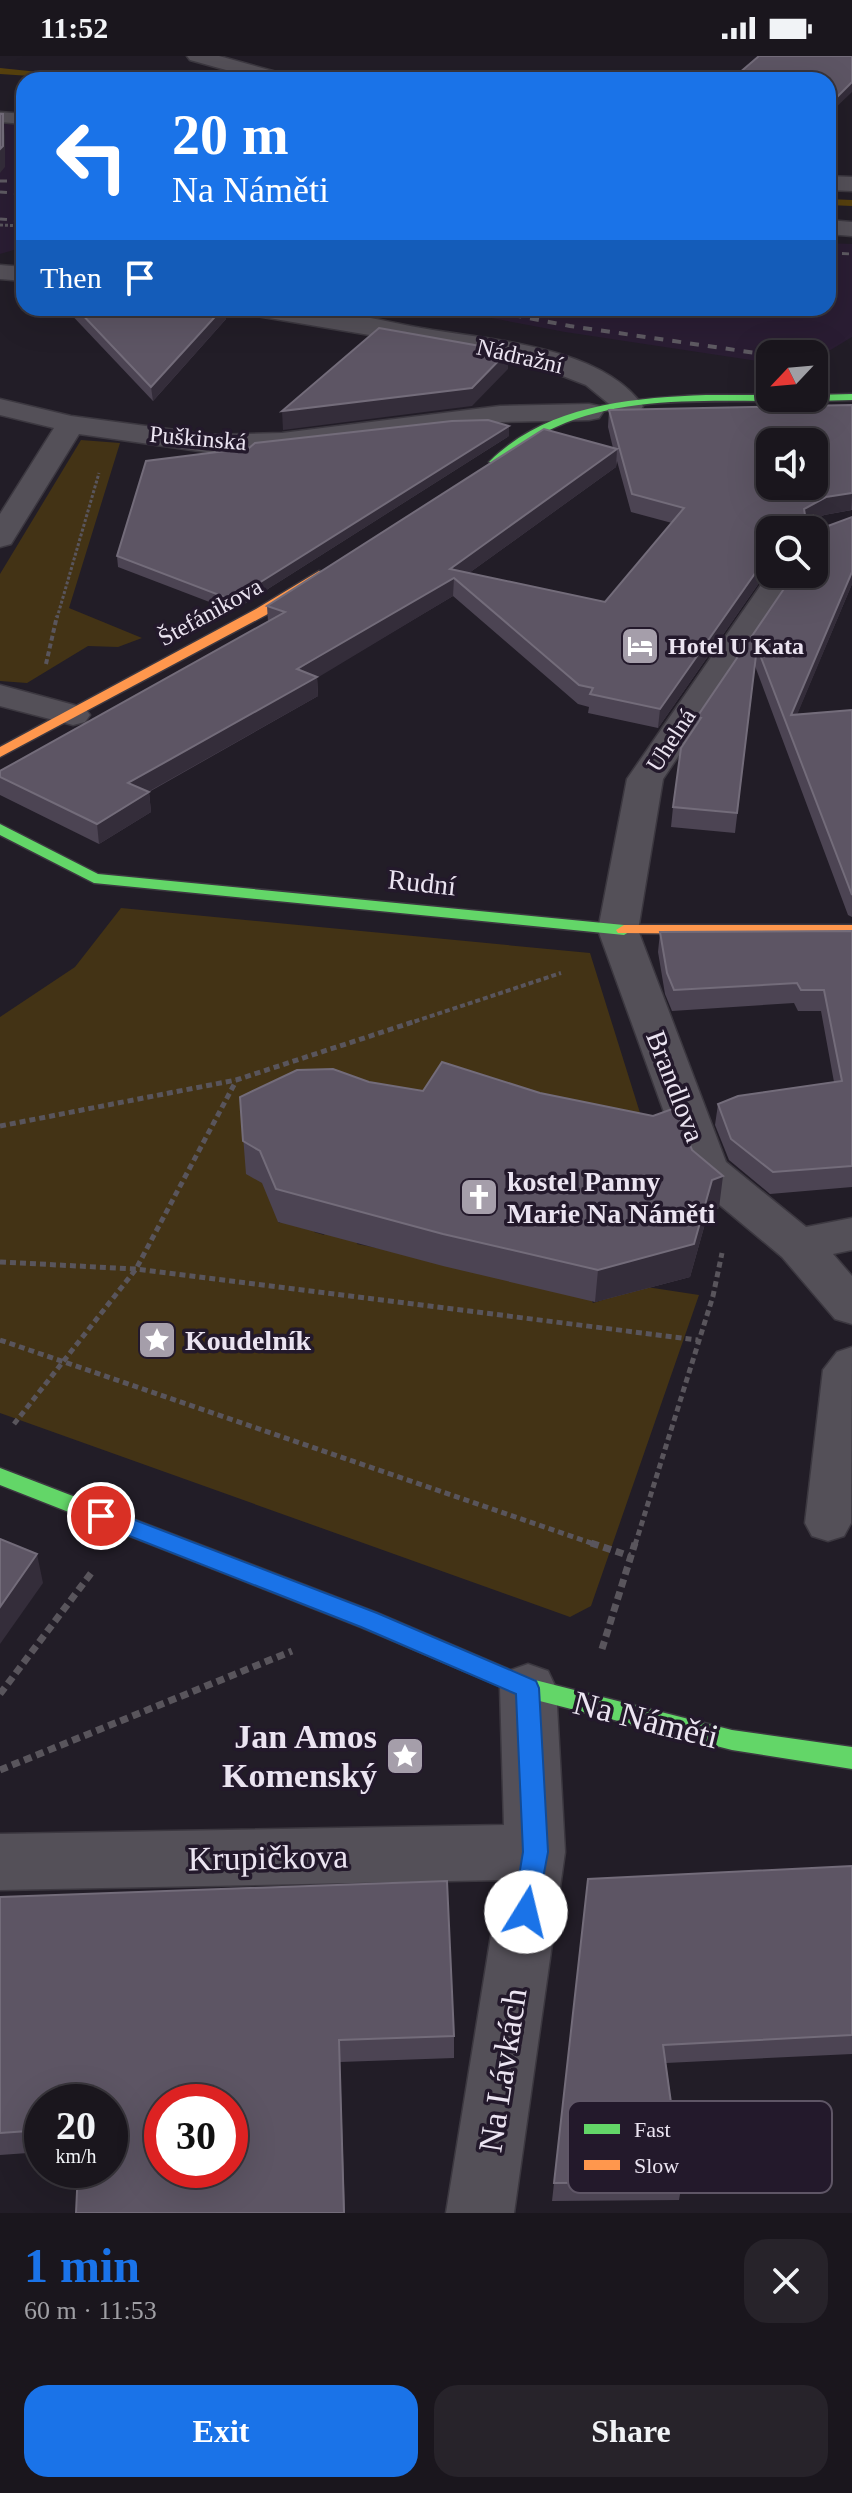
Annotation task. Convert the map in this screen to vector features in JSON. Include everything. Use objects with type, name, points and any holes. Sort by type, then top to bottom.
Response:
[{"type":"street","points":[[197,56],[255,72]]},
{"type":"street","name":"Nádražní","points":[[304,316],[528,354],[571,366],[614,389],[629,406]]},
{"type":"street","points":[[828,398],[852,397]]},
{"type":"street","points":[[475,475],[555,423],[589,412],[629,406],[756,400]]},
{"type":"street","name":"Puškinská","points":[[0,407],[71,424],[213,444],[246,444],[500,414],[589,412]]},
{"type":"street","points":[[0,538],[71,424]]},
{"type":"street","name":"Štefánikova","points":[[0,753],[261,612],[341,561]]},
{"type":"street","name":"Uhelná","points":[[623,945],[645,779],[774,588]]},
{"type":"street","points":[[0,695],[73,715]]},
{"type":"street","name":"Rudní","points":[[0,829],[94,878],[623,945],[852,930]]},
{"type":"street","name":"Brandlova","points":[[623,945],[707,1170],[798,1245]]},
{"type":"street","points":[[852,1234],[798,1245],[852,1307]]},
{"type":"street","name":"Na Náměti","points":[[0,1476],[369,1620],[528,1688],[732,1740],[852,1758]]},
{"type":"street","name":"Na Lávkách","points":[[480,2213],[535,1852],[528,1688]]},
{"type":"street","name":"Krupičkova","points":[[0,1862],[535,1852]]},
{"type":"lane","points":[[828,1523],[844,1370],[852,1363]]},
{"type":"path","points":[[49,654],[65,582],[96,484],[109,429]]},
{"type":"path","points":[[0,1126],[236,1080],[576,968],[623,945]]},
{"type":"path","points":[[9,1431],[136,1269],[236,1080]]},
{"type":"path","points":[[585,1705],[724,1248]]},
{"type":"path","points":[[0,1262],[136,1269],[698,1340]]},
{"type":"path","points":[[0,1340],[630,1556]]},
{"type":"path","points":[[0,1694],[127,1526]]},
{"type":"path","points":[[0,1770],[369,1620]]},
{"type":"shaded area","points":[[0,120],[16,121],[16,249],[0,254]]},
{"type":"shaded area","points":[[836,243],[852,244],[852,337],[828,352],[828,340],[756,340],[756,361],[481,316],[836,316]]},
{"type":"shaded area","points":[[81,440],[120,443],[69,608],[142,638],[118,647],[88,646],[27,683],[0,681],[0,574]]},
{"type":"shaded area","points":[[121,908],[590,953],[651,1148],[260,1181],[267,1186],[279,1223],[292,1218],[318,1225],[314,1232],[324,1235],[329,1228],[361,1235],[357,1244],[586,1290],[593,1303],[606,1299],[627,1284],[699,1295],[591,1606],[570,1617],[0,1413],[0,1017],[75,967]]},
{"type":"building","points":[[759,56],[852,56],[852,82],[836,98],[836,72],[740,72]]},
{"type":"building","points":[[0,114],[3,114],[3,146],[0,149]]},
{"type":"building","points":[[84,316],[216,316],[151,387]]},
{"type":"building","points":[[379,328],[508,351],[472,388],[282,411]]},
{"type":"building","points":[[828,405],[852,405],[852,493],[828,497],[828,428],[756,428],[756,500],[820,500],[804,509],[805,515],[813,516],[756,516],[756,572],[660,709],[590,694],[593,688],[579,685],[454,578],[297,669],[317,677],[128,783],[149,792],[97,824],[0,777],[0,771],[285,612],[267,606],[544,429],[617,449],[450,569],[605,602],[684,508],[632,494],[609,410],[756,407],[756,412],[828,412]]},
{"type":"building","points":[[488,420],[509,426],[232,600],[117,556],[146,461],[249,448],[255,443],[452,421]]},
{"type":"building","points":[[852,517],[852,572],[791,715],[852,710],[852,895],[757,647],[737,813],[673,807],[681,748],[701,718],[697,717],[785,588],[828,588],[828,526]]},
{"type":"building","points":[[852,931],[852,1166],[773,1172],[731,1139],[718,1104],[738,1096],[842,1081],[824,990],[801,990],[797,983],[674,990],[667,973],[660,932]]},
{"type":"building","name":"kostel Panny Marie Na Náměti","points":[[442,1062],[540,1093],[653,1116],[675,1108],[692,1150],[723,1176],[712,1180],[694,1244],[598,1270],[443,1234],[276,1189],[260,1151],[243,1141],[240,1097],[297,1070],[333,1069],[369,1082],[423,1091]]},
{"type":"building","points":[[0,1539],[37,1554],[0,1607]]},
{"type":"building","points":[[852,1866],[852,2035],[663,2045],[671,2101],[568,2101],[568,2183],[554,2183],[588,1879]]},
{"type":"building","points":[[447,1881],[454,2036],[339,2040],[344,2213],[76,2213],[77,2188],[128,2188],[128,2084],[24,2084],[24,2131],[0,2133],[0,1897]]},
{"type":"waterway","points":[[0,71],[16,73]]},
{"type":"waterway","points":[[836,202],[852,203]]},
{"type":"railway","points":[[0,181],[16,181]]},
{"type":"railway","points":[[0,192],[16,193]]},
{"type":"railway","points":[[0,219],[16,220]]},
{"type":"railway","points":[[836,253],[852,254]]},
{"type":"railway","points":[[518,316],[756,353]]},
{"type":"traffic: fast","points":[[828,398],[852,397]]},
{"type":"traffic: fast","points":[[495,462],[549,426],[585,413],[645,402],[756,398]]},
{"type":"traffic: fast","points":[[0,829],[94,878],[624,930]]},
{"type":"traffic: fast","points":[[0,1476],[369,1620],[528,1688],[732,1740],[852,1758]]},
{"type":"traffic: slow","points":[[0,753],[261,612],[319,575]]},
{"type":"traffic: slow","points":[[624,930],[852,930]]},
{"type":"place","name":"Hotel U Kata","points":[[640,646]]},
{"type":"place","name":"kostel Panny Marie Na Náměti","points":[[479,1197]]},
{"type":"place","name":"Koudelník","points":[[157,1340]]},
{"type":"place","name":"Jan Amos Komenský","points":[[405,1756]]},
{"type":"route","points":[[101,1516],[369,1620],[528,1688],[535,1852],[526,1912]]}]
